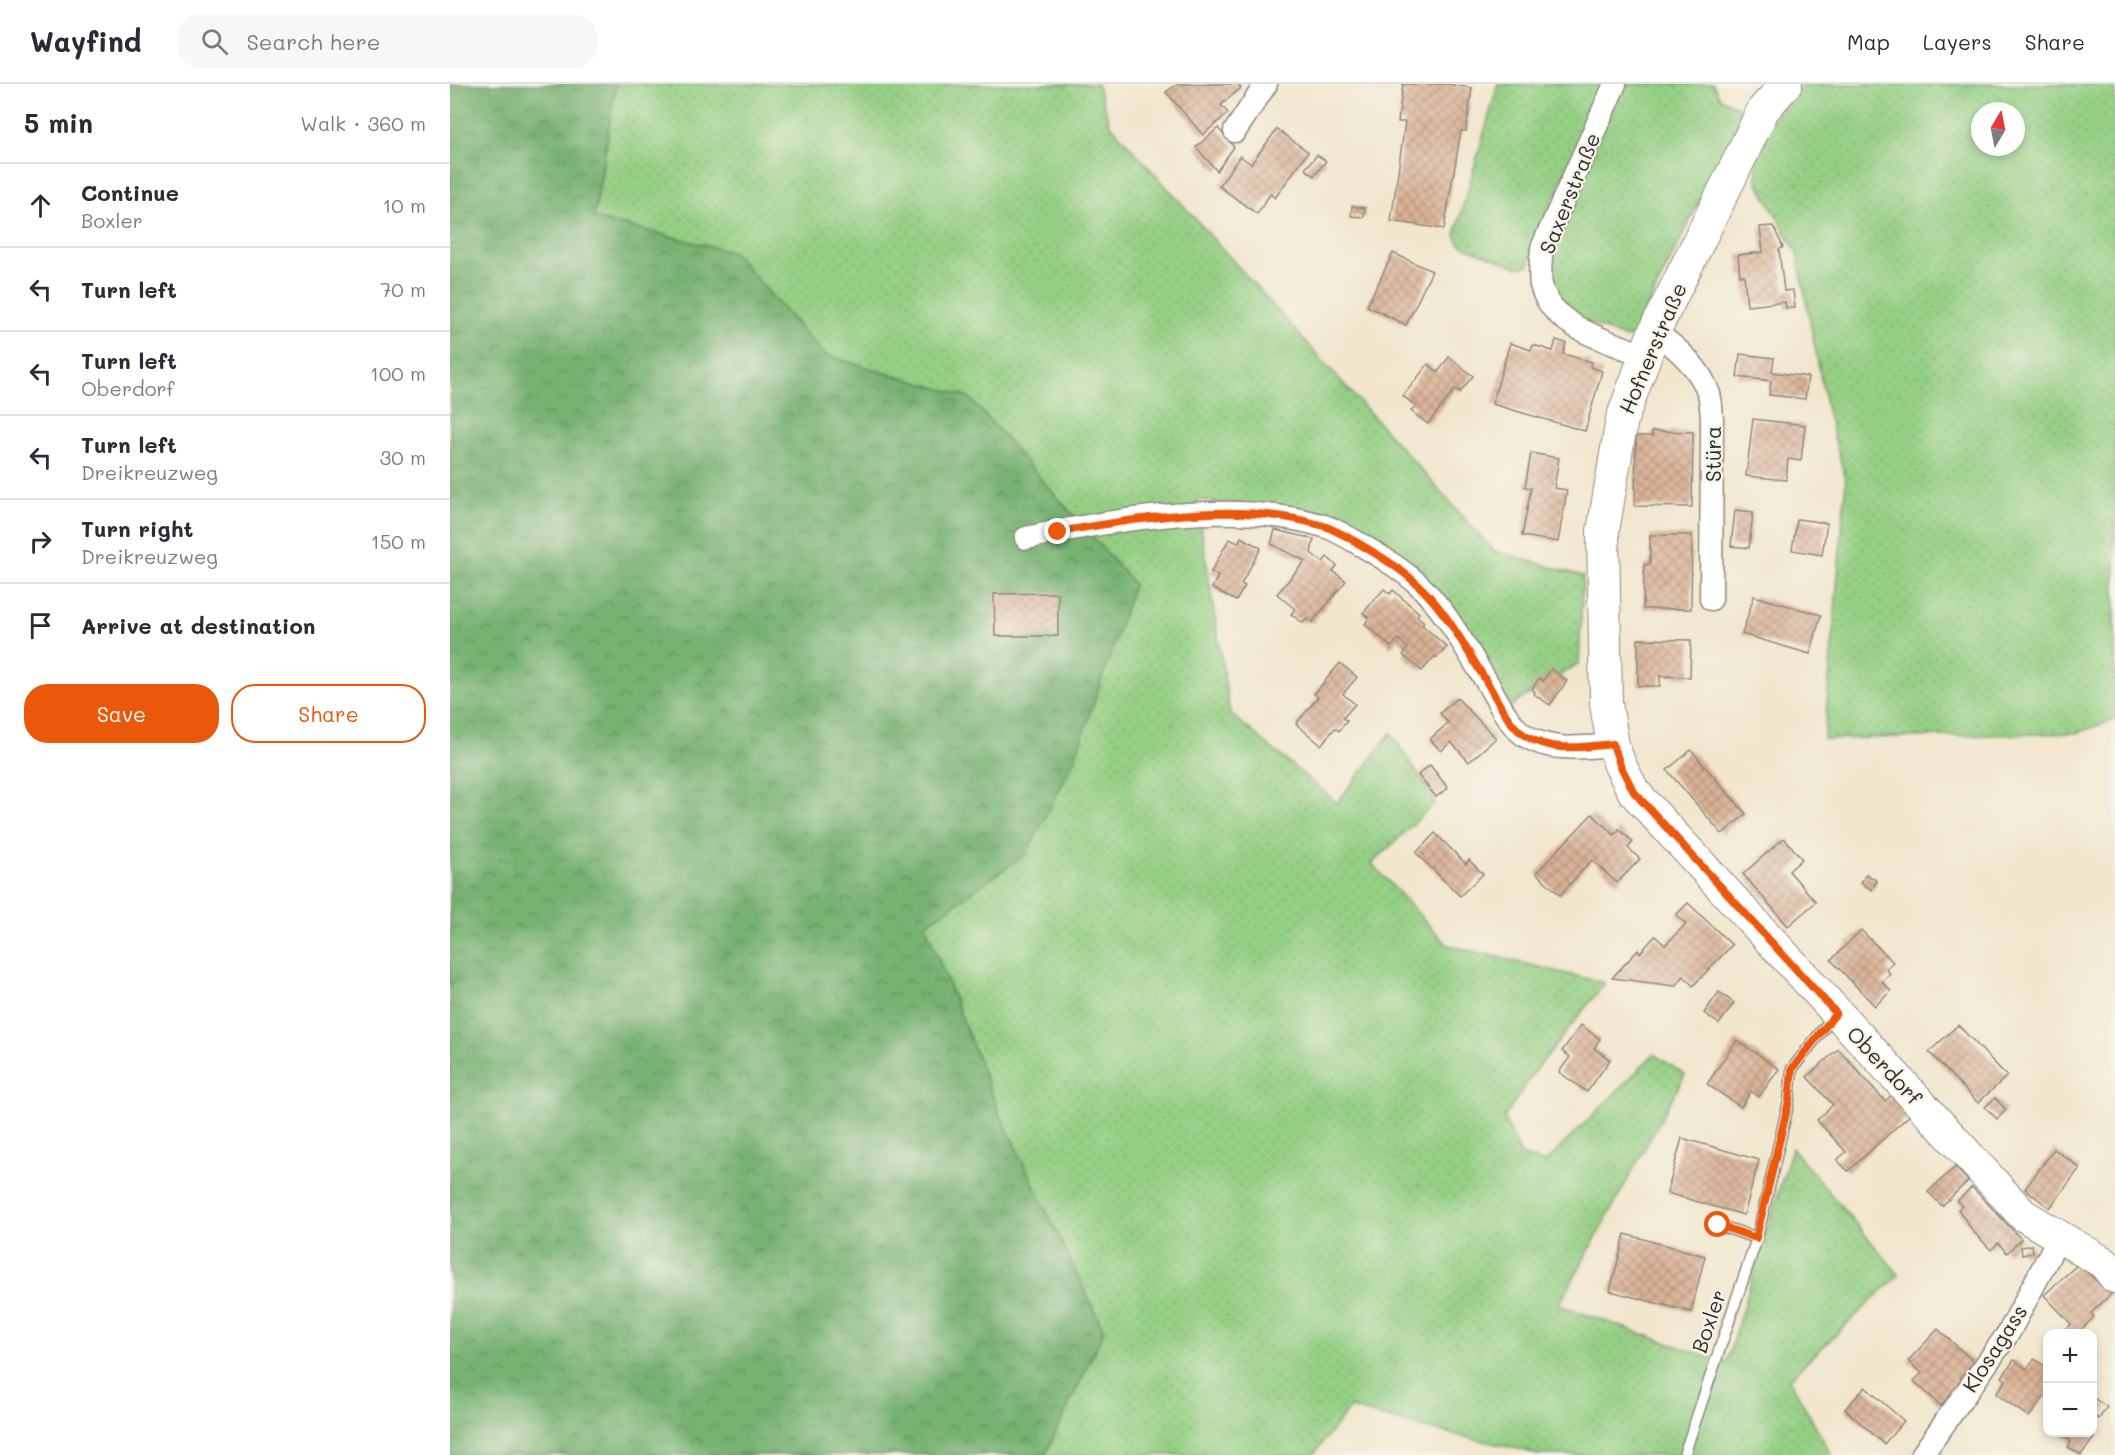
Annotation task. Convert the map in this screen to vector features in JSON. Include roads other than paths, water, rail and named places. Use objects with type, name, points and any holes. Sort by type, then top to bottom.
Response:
[{"type":"main road","name":"Hofnerstraße","points":[[1613,744],[1606,704],[1603,531],[1622,419],[1649,343],[1763,110],[1786,84]]},
{"type":"main road","name":"Oberdorf","points":[[1613,744],[1620,765],[1634,792],[2023,1215],[2104,1263],[2115,1276]]},
{"type":"street","points":[[1235,132],[1266,84]]},
{"type":"street","name":"Saxerstraße","points":[[1615,84],[1542,248],[1541,286],[1557,313],[1565,321],[1591,334],[1649,343]]},
{"type":"street","name":"Stüra","points":[[1649,343],[1675,346],[1699,375],[1709,395],[1712,417],[1711,599]]},
{"type":"street","points":[[1026,538],[1140,519],[1224,513],[1282,517],[1325,526],[1383,558],[1417,584],[1445,616],[1509,718],[1523,734],[1544,745],[1571,748],[1613,744]]},
{"type":"street","name":"Klosagass","points":[[1922,1455],[2009,1332],[2059,1237]]},
{"type":"lane","name":"Boxler","points":[[1684,1455],[1756,1238],[1789,1101],[1792,1069],[1836,1013]]},
{"type":"lane","points":[[1718,1225],[1756,1238]]}]
